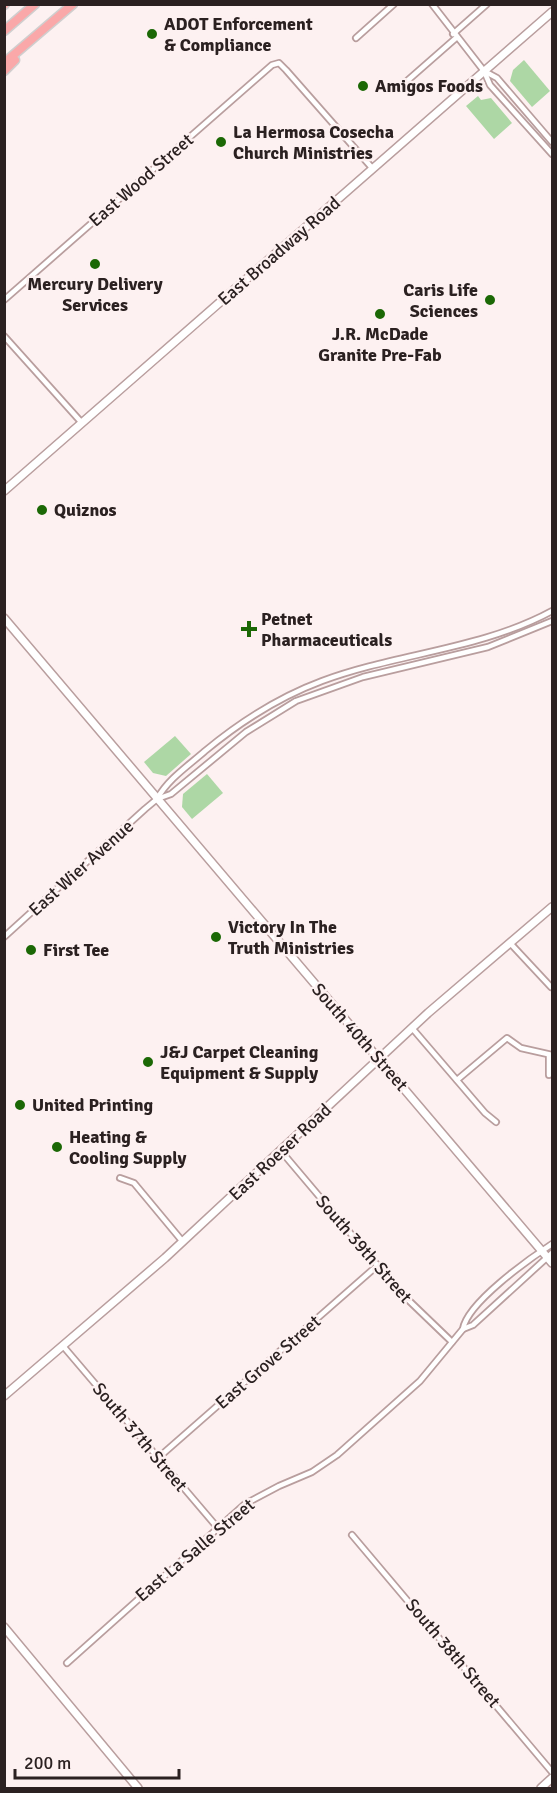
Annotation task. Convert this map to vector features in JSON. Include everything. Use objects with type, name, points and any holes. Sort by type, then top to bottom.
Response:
[{"type":"highway","points":[[4,31],[35,4]]},
{"type":"highway","points":[[4,63],[73,4]]},
{"type":"highway","points":[[4,71],[21,49]]},
{"type":"main road","name":"East Broadway Road","points":[[4,491],[552,12]]},
{"type":"main road","name":"South 40th Street","points":[[4,618],[542,1251],[551,1258]]},
{"type":"main road","name":"East Roeser Road","points":[[4,1396],[183,1242],[412,1028],[552,907]]},
{"type":"main road","points":[[4,1627],[138,1788]]},
{"type":"main road","points":[[541,1788],[552,1778]]},
{"type":"street","points":[[356,38],[394,4]]},
{"type":"street","points":[[432,4],[484,71],[490,85],[552,153]]},
{"type":"street","points":[[399,88],[487,4]]},
{"type":"street","name":"East Wood Street","points":[[4,300],[272,65],[279,63],[373,169]]},
{"type":"street","points":[[484,71],[497,78],[552,142]]},
{"type":"street","points":[[4,336],[82,423]]},
{"type":"street","points":[[157,800],[166,784],[212,746],[249,718],[289,695],[360,669],[486,638],[552,611]]},
{"type":"street","points":[[157,800],[171,794],[256,724],[306,697],[363,677],[488,647],[552,621]]},
{"type":"street","name":"East Wier Avenue","points":[[4,937],[157,800]]},
{"type":"street","points":[[510,943],[551,987]]},
{"type":"street","points":[[412,1028],[484,1113],[496,1122]]},
{"type":"street","points":[[457,1080],[507,1038],[521,1048],[551,1055],[549,1075]]},
{"type":"street","name":"South 39th Street","points":[[281,1151],[419,1313],[452,1342]]},
{"type":"street","points":[[120,1178],[134,1183],[183,1242]]},
{"type":"street","name":"East La Salle Street","points":[[67,1663],[217,1527],[246,1504],[279,1485],[312,1472],[337,1455],[420,1381],[463,1329],[465,1320],[481,1302],[552,1244]]},
{"type":"street","name":"East La Salle Street","points":[[463,1329],[473,1325],[551,1258]]},
{"type":"street","name":"East Grove Street","points":[[158,1458],[378,1265]]},
{"type":"street","name":"South 37th Street","points":[[63,1346],[217,1527]]},
{"type":"street","name":"South 38th Street","points":[[352,1535],[552,1772]]},
{"type":"green space","points":[[524,60],[550,91],[532,107],[510,81],[513,70]]},
{"type":"green space","points":[[478,96],[481,100],[491,98],[512,123],[494,139],[466,106]]},
{"type":"green space","points":[[175,736],[191,754],[166,776],[153,773],[144,762]]},
{"type":"green space","points":[[207,774],[223,793],[192,819],[182,807],[183,794]]},
{"type":"place","name":"ADOT Enforcement & Compliance","points":[[152,34]]},
{"type":"place","name":"Amigos Foods","points":[[363,86]]},
{"type":"place","name":"La Hermosa Cosecha Church Ministries","points":[[221,142]]},
{"type":"place","name":"Mercury Delivery Services","points":[[95,264]]},
{"type":"place","name":"Caris Life Sciences","points":[[490,300]]},
{"type":"place","name":"J.R. McDade Granite Pre-Fab","points":[[380,314]]},
{"type":"place","name":"Quiznos","points":[[42,510]]},
{"type":"place","name":"Petnet Pharmaceuticals","points":[[249,629]]},
{"type":"place","name":"Victory In The Truth Ministries","points":[[216,937]]},
{"type":"place","name":"First Tee","points":[[31,950]]},
{"type":"place","name":"J&J Carpet Cleaning Equipment & Supply","points":[[148,1062]]},
{"type":"place","name":"United Printing","points":[[20,1105]]},
{"type":"place","name":"Heating & Cooling Supply","points":[[57,1147]]}]
